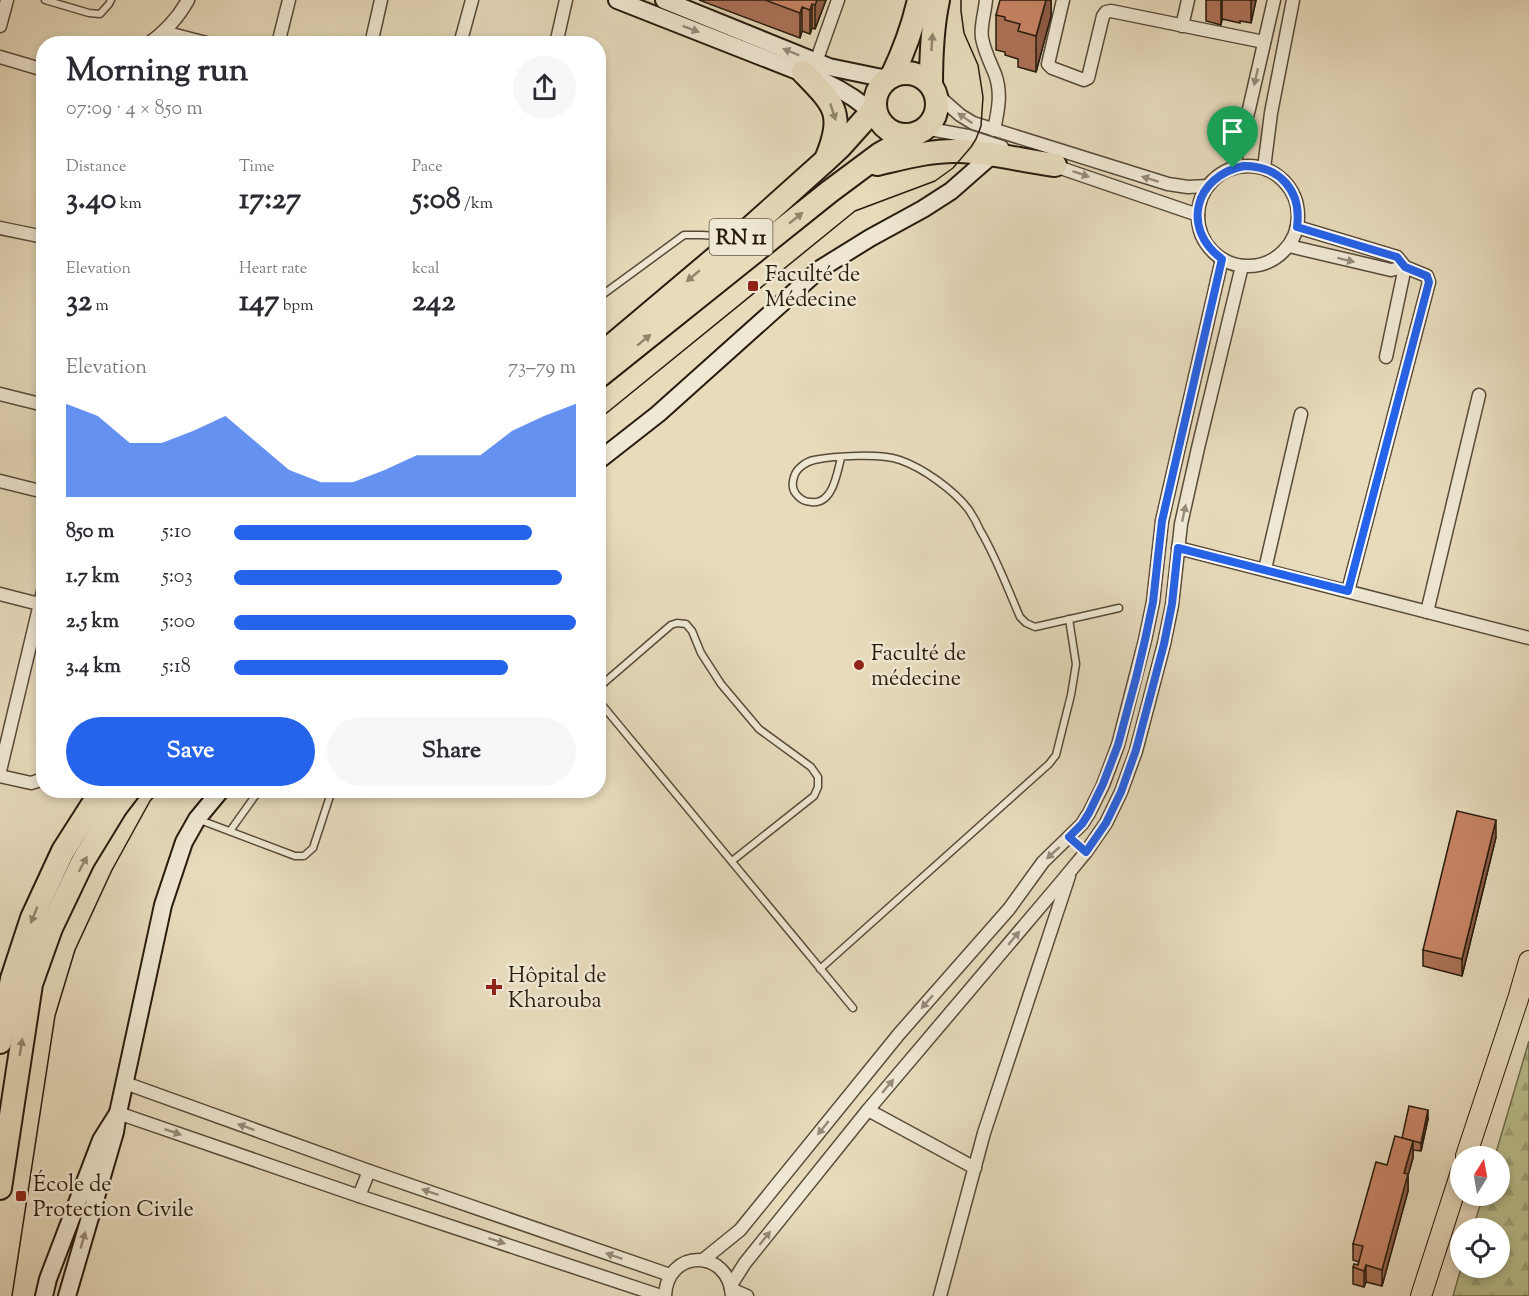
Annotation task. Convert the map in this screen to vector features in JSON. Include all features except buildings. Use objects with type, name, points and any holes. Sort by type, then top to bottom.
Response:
[{"type":"highway","points":[[890,78],[901,57],[920,0]]},
{"type":"highway","points":[[933,89],[932,45],[938,0]]},
{"type":"highway","points":[[810,67],[834,111],[836,120],[834,140],[826,160]]},
{"type":"highway","points":[[900,73],[909,73],[925,79],[933,89],[937,100],[934,116],[920,131],[900,134],[892,131],[875,114],[876,93],[880,86],[900,73]]},
{"type":"highway","name":"RN 11","points":[[606,350],[739,238],[875,114]]},
{"type":"highway","name":"RN 11","points":[[606,370],[813,204],[880,154],[920,131]]},
{"type":"highway","points":[[861,169],[933,152],[958,151],[1054,165]]},
{"type":"highway","points":[[0,1042],[12,979],[32,918],[63,851],[97,798]]},
{"type":"highway","points":[[0,1188],[31,984],[51,928],[83,861],[123,798]]},
{"type":"main road","points":[[1469,1146],[1529,961]]},
{"type":"main road","points":[[1421,1296],[1450,1206]]},
{"type":"street","points":[[0,26],[7,0]]},
{"type":"street","points":[[159,36],[180,14],[188,0]]},
{"type":"street","points":[[280,36],[289,0]]},
{"type":"street","points":[[373,36],[381,0]]},
{"type":"street","points":[[462,36],[472,0]]},
{"type":"street","points":[[558,36],[566,0]]},
{"type":"street","points":[[616,0],[810,67],[890,78]]},
{"type":"street","points":[[664,0],[810,67],[875,114]]},
{"type":"street","points":[[810,67],[838,0]]},
{"type":"street","points":[[986,0],[981,36],[1000,93],[994,130]]},
{"type":"street","points":[[1063,0],[1048,64],[1052,68],[1084,80],[1088,78],[1103,16],[1106,12],[1264,42]]},
{"type":"street","points":[[1182,26],[1188,0]]},
{"type":"street","points":[[1233,168],[1274,0]]},
{"type":"street","points":[[1264,168],[1270,113],[1293,0]]},
{"type":"street","points":[[164,32],[179,36]]},
{"type":"street","points":[[0,57],[36,68]]},
{"type":"street","points":[[933,89],[960,115],[973,123],[1168,184],[1188,187],[1208,186]]},
{"type":"street","points":[[920,131],[968,136],[1198,215]]},
{"type":"street","points":[[606,455],[658,414],[820,269],[951,191],[992,155]]},
{"type":"street","points":[[1254,166],[1264,168],[1274,172],[1295,196],[1299,217],[1297,227],[1289,246],[1281,254],[1263,264],[1242,266],[1222,259],[1207,245],[1198,226],[1202,195],[1215,178],[1223,172],[1233,168],[1254,166]]},
{"type":"street","points":[[1297,227],[1397,257],[1405,267],[1427,276],[1429,282],[1348,591]]},
{"type":"street","points":[[0,228],[36,235]]},
{"type":"street","points":[[1289,246],[1391,270],[1405,267]]},
{"type":"street","points":[[703,1260],[740,1230],[899,1034],[1009,909],[1043,862],[1082,824],[1089,813],[1118,745],[1136,678],[1153,602],[1162,521],[1222,259]]},
{"type":"street","points":[[731,1290],[745,1263],[868,1110],[1086,852],[1106,823],[1121,792],[1136,750],[1164,644],[1172,604],[1181,524],[1242,266]]},
{"type":"street","points":[[1386,357],[1405,267]]},
{"type":"street","points":[[0,394],[36,403]]},
{"type":"street","points":[[1427,612],[1479,396]]},
{"type":"street","points":[[1265,569],[1301,414]]},
{"type":"street","points":[[0,481],[36,490]]},
{"type":"street","points":[[1178,548],[1529,638]]},
{"type":"street","points":[[0,594],[36,603]]},
{"type":"street","points":[[0,771],[36,617]]},
{"type":"street","points":[[0,776],[31,783],[36,781]]},
{"type":"street","points":[[67,1296],[115,1132],[163,905],[184,842],[197,819],[215,798]]},
{"type":"street","points":[[1069,837],[1086,852]]},
{"type":"street","points":[[940,1296],[984,1133],[1072,869]]},
{"type":"street","points":[[125,1083],[369,1171],[670,1275]]},
{"type":"street","points":[[868,1110],[975,1168]]},
{"type":"street","points":[[118,1113],[663,1296],[670,1275],[677,1267],[698,1260],[709,1261],[719,1267],[726,1275],[731,1290]]},
{"type":"street","points":[[44,1296],[48,1279],[101,1140],[118,1113]]},
{"type":"street","points":[[360,1196],[369,1171]]},
{"type":"street","points":[[731,1290],[747,1296]]},
{"type":"lane","points":[[45,0],[100,14],[111,0]]},
{"type":"lane","points":[[606,292],[684,235],[739,238]]},
{"type":"lane","points":[[841,458],[835,482],[828,495],[816,503],[805,502],[797,496],[793,489],[795,473],[800,467],[812,461],[841,458],[878,455],[899,459],[922,470],[948,489],[969,509],[992,550],[1020,617],[1026,623],[1035,627],[1119,608]]},
{"type":"lane","points":[[820,969],[1049,764],[1056,755],[1071,696],[1076,664],[1069,620]]},
{"type":"lane","points":[[606,681],[671,625],[686,624],[721,684],[759,729],[811,767],[818,777],[818,787],[814,796],[732,861]]},
{"type":"lane","points":[[606,710],[853,1008]]},
{"type":"lane","points":[[230,831],[254,798]]},
{"type":"lane","points":[[197,819],[295,856],[304,856],[313,848],[329,798]]},
{"type":"green space","points":[[1529,1041],[1529,1296],[1453,1296],[1458,1278],[1510,1278],[1510,1218],[1476,1218],[1480,1206],[1510,1206],[1510,1146],[1498,1146]]},
{"type":"tram line","points":[[606,413],[855,211],[935,181],[953,168],[976,139],[981,126],[983,97],[978,65],[964,33],[961,0]]},
{"type":"tram line","points":[[12,1296],[55,1016],[75,950],[112,870],[153,798]]},
{"type":"place","name":"Faculté de Médecine","points":[[753,286]]},
{"type":"place","name":"Faculté de médecine","points":[[859,665]]},
{"type":"place","name":"Hôpital de Kharouba","points":[[494,987]]},
{"type":"place","name":"École de Protection Civile","points":[[21,1196]]},
{"type":"route","points":[[1254,166],[1264,168],[1274,172],[1282,179],[1295,196],[1299,217],[1297,227],[1397,257],[1405,267],[1427,276],[1429,282],[1348,591],[1178,548],[1172,604],[1164,644],[1136,750],[1121,792],[1106,823],[1086,852],[1069,837],[1082,824],[1103,784],[1118,745],[1136,678],[1153,602],[1162,521],[1222,259],[1207,245],[1202,236],[1198,226],[1199,205],[1202,195],[1215,178],[1233,168],[1254,166]]}]
